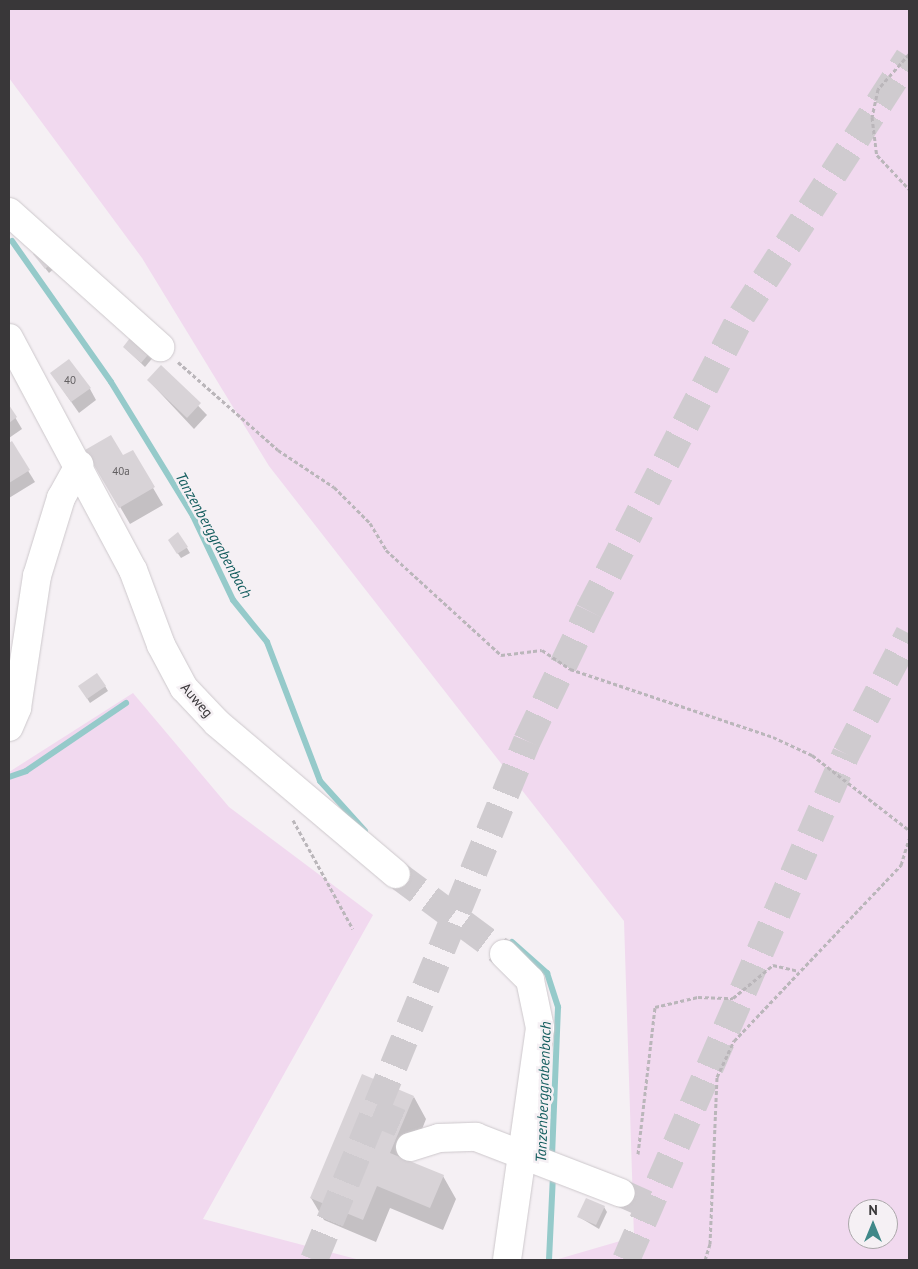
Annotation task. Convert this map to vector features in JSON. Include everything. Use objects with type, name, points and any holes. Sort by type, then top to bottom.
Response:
[{"type":"street","points":[[9,212],[160,347]]},
{"type":"street","name":"Auweg","points":[[9,338],[79,465],[133,570],[161,645],[184,688],[217,723],[396,874]]},
{"type":"street","points":[[9,728],[17,708],[38,576],[61,498],[79,465]]},
{"type":"street","points":[[504,954],[530,980],[538,1008],[536,1071],[529,1155],[507,1260]]},
{"type":"street","points":[[410,1137],[476,1137],[529,1155],[621,1193]]},
{"type":"path","points":[[909,54],[878,89],[872,117],[877,155],[909,189]]},
{"type":"path","points":[[160,347],[278,450],[334,487],[370,523],[386,550],[501,655],[542,650],[570,669],[773,737],[812,755],[909,830]]},
{"type":"path","points":[[288,812],[352,929]]},
{"type":"path","points":[[705,1260],[710,1244],[717,1077],[734,1041],[901,865],[909,839]]},
{"type":"path","points":[[638,1154],[655,1007],[698,996],[733,998],[773,965],[799,971]]},
{"type":"shaded area","points":[[9,9],[909,9],[909,1260],[555,1260],[634,1237],[624,921],[269,466],[142,258],[9,78]]},
{"type":"shaded area","points":[[133,693],[229,807],[373,915],[203,1219],[360,1260],[9,1260],[9,772]]},
{"type":"building","points":[[42,246],[54,261],[45,269],[33,254]]},
{"type":"building","points":[[134,333],[153,349],[141,363],[123,347]]},
{"type":"building","points":[[69,359],[91,388],[71,402],[50,373]]},
{"type":"building","points":[[161,365],[201,403],[187,418],[147,380]]},
{"type":"building","points":[[9,405],[17,417],[9,423]]},
{"type":"building","points":[[111,435],[123,455],[133,450],[155,487],[119,508],[85,450]]},
{"type":"building","points":[[12,441],[30,470],[9,483],[9,443]]},
{"type":"building","points":[[178,532],[188,547],[177,554],[168,540]]},
{"type":"building","points":[[97,673],[106,686],[87,699],[78,686]]},
{"type":"building","points":[[362,1074],[414,1096],[390,1153],[444,1175],[430,1208],[377,1186],[363,1220],[310,1198]]},
{"type":"building","points":[[586,1198],[605,1206],[596,1225],[577,1217]]},
{"type":"waterway","name":"Tanzenberggrabenbach","points":[[12,241],[111,382],[193,516],[233,600],[267,642],[320,781],[365,831]]},
{"type":"waterway","points":[[9,777],[26,771],[126,703]]},
{"type":"waterway","name":"Tanzenberggrabenbach","points":[[512,942],[547,973],[558,1007],[552,1159]]},
{"type":"waterway","name":"Tanzenberggrabenbach","points":[[549,1260],[553,1174]]},
{"type":"tunnel","points":[[314,1260],[527,741],[589,611],[742,315],[909,57]]},
{"type":"tunnel","points":[[626,1260],[846,754],[909,634]]},
{"type":"tunnel","points":[[396,874],[504,954]]},
{"type":"tunnel","points":[[374,1112],[410,1127]]},
{"type":"tunnel","points":[[621,1193],[650,1206]]}]
